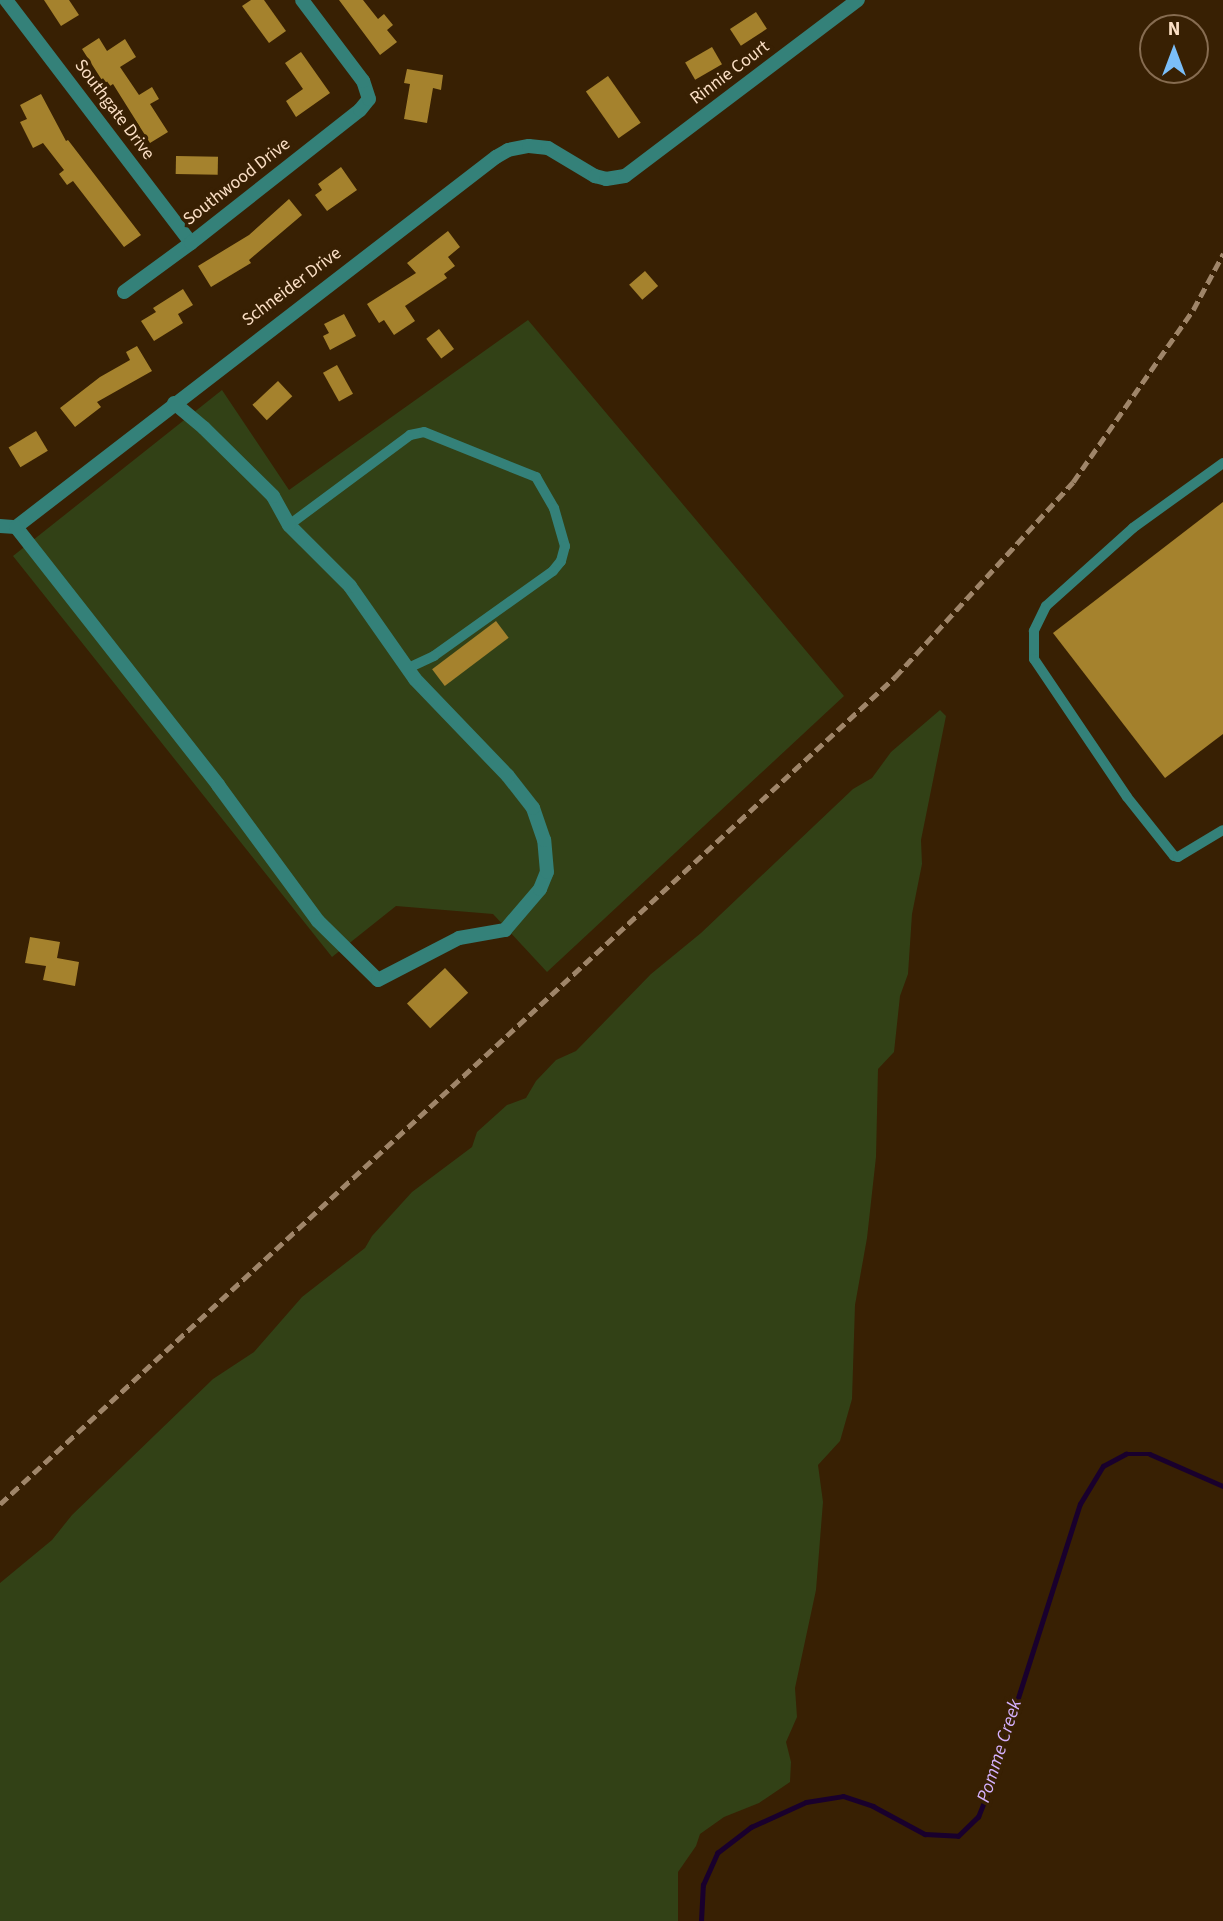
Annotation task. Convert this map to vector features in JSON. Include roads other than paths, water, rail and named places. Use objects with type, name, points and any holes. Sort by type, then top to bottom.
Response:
[{"type":"street","name":"Southgate Drive","points":[[6,0],[191,243]]},
{"type":"street","name":"Southwood Drive","points":[[124,292],[191,243],[360,110],[369,99],[363,81],[302,0]]},
{"type":"street","name":"Rinnie Court","points":[[625,176],[858,0]]},
{"type":"street","name":"Schneider Drive","points":[[16,527],[508,150],[529,146],[548,148],[595,176],[606,179],[625,176]]},
{"type":"street","points":[[0,526],[16,527],[218,785],[318,921],[378,980],[459,938],[505,930],[540,890],[547,872],[544,840],[533,808],[508,776],[415,679],[350,586],[289,525],[272,496],[204,428],[174,404]]},
{"type":"lane","points":[[289,525],[410,435],[424,432],[536,477],[558,521],[565,546],[561,561],[553,571],[434,656],[408,668]]},
{"type":"lane","points":[[1223,463],[1133,528],[1046,607],[1034,631],[1034,659],[1127,797],[1174,856],[1178,857],[1223,831]]},
{"type":"waterway","name":"Pomme Creek","points":[[701,1921],[703,1885],[717,1853],[751,1827],[806,1802],[843,1796],[873,1806],[925,1834],[958,1836],[978,1817],[987,1795],[1080,1504],[1103,1466],[1126,1454],[1150,1454],[1223,1486]]},
{"type":"railway","points":[[0,1504],[895,677],[1073,482],[1193,310],[1223,254]]}]
